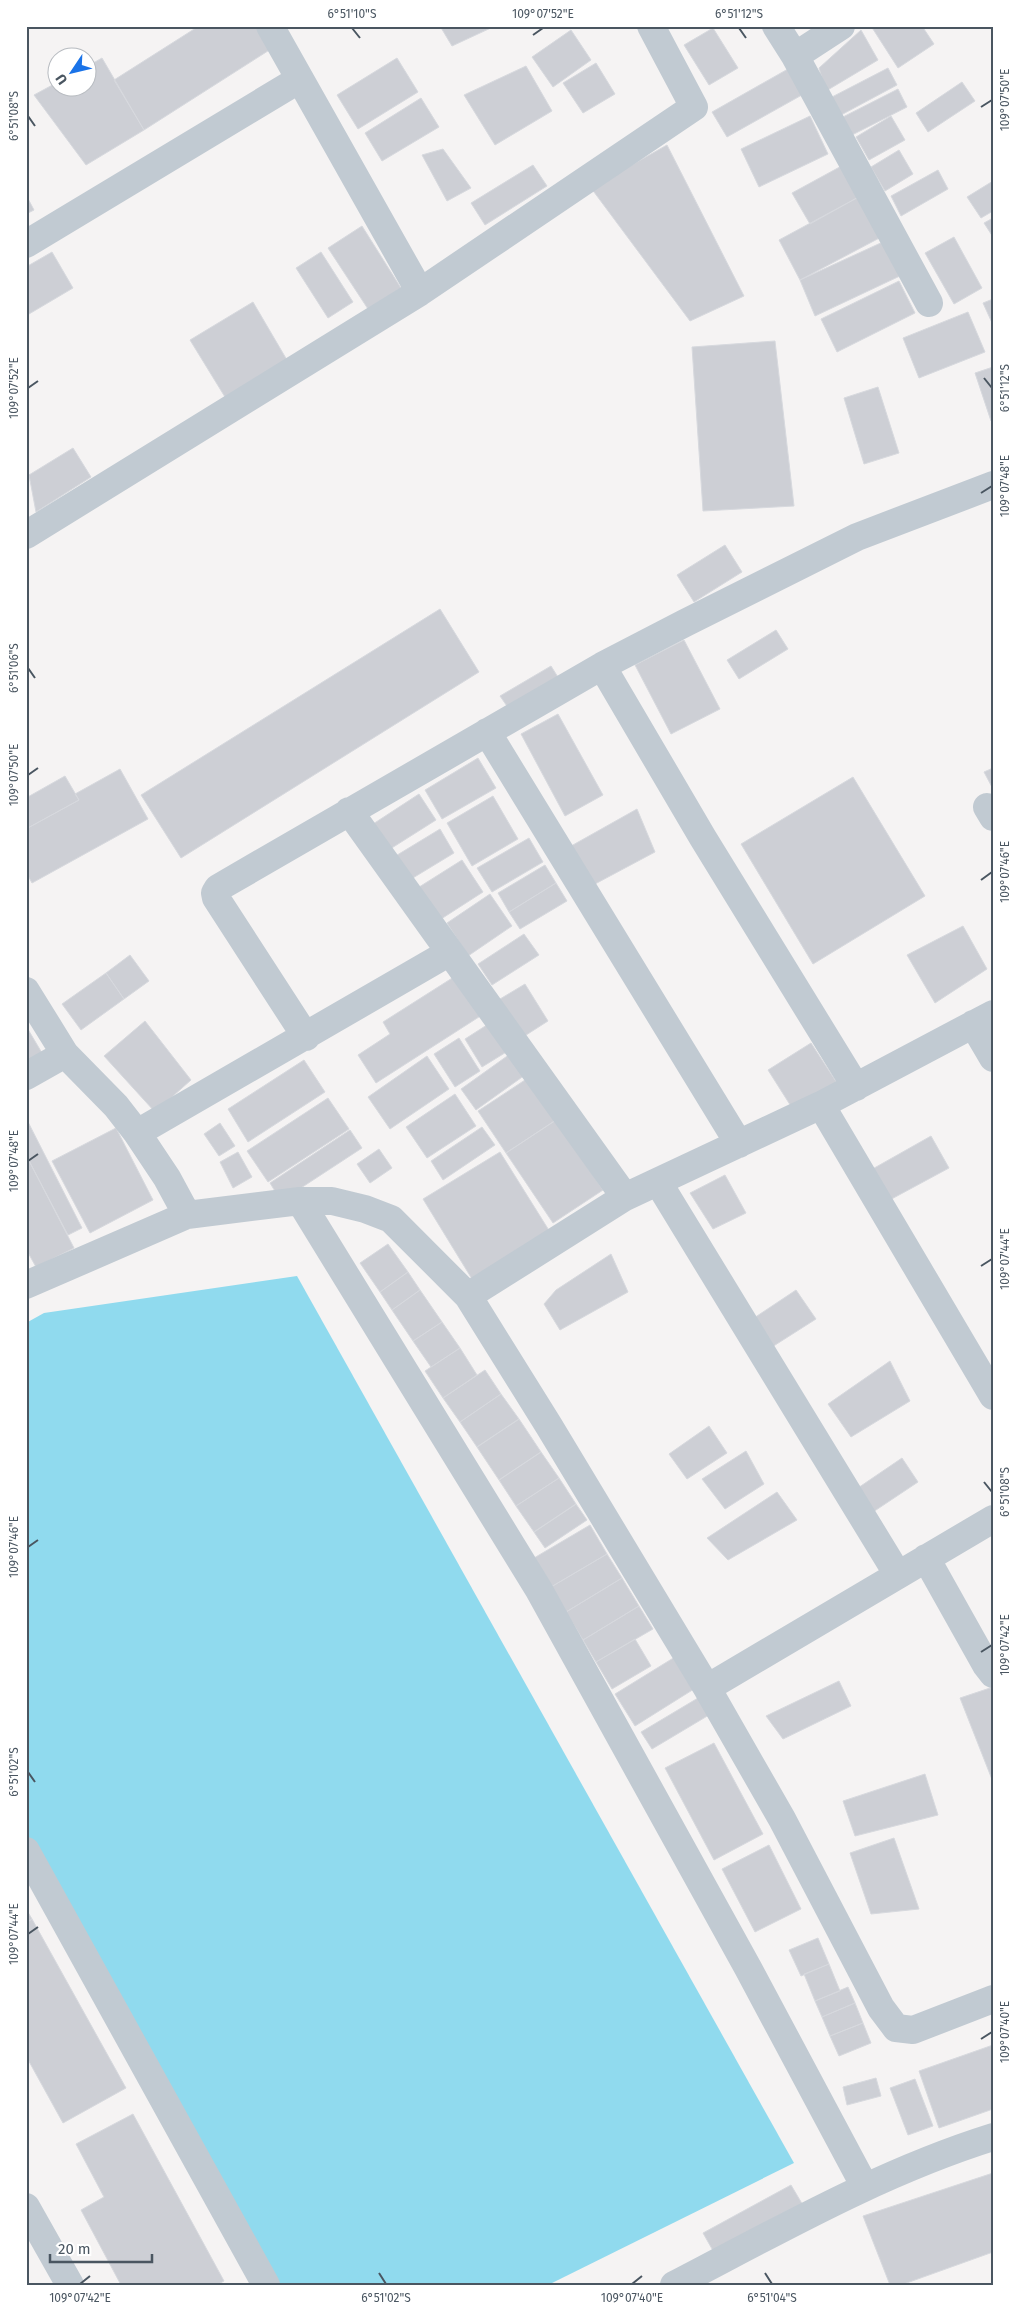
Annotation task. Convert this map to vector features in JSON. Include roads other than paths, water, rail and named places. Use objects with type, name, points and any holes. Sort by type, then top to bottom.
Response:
[{"type":"street","points":[[270,26],[420,292]]},
{"type":"street","points":[[26,534],[420,292],[694,107],[651,26]]},
{"type":"street","points":[[776,26],[795,56],[930,303]]},
{"type":"street","points":[[795,56],[841,26]]},
{"type":"street","points":[[26,244],[300,79]]},
{"type":"street","points":[[306,1037],[216,898],[215,893],[218,888],[602,666],[857,537],[993,485]]},
{"type":"street","points":[[602,666],[703,838],[856,1087]]},
{"type":"street","points":[[487,732],[739,1144]]},
{"type":"street","points":[[349,812],[625,1197]]},
{"type":"street","points":[[137,1133],[450,952]]},
{"type":"street","points":[[26,991],[65,1054],[105,1094],[137,1133],[167,1178],[187,1214]]},
{"type":"street","points":[[468,1296],[625,1197],[821,1105],[983,1019],[993,1058]]},
{"type":"street","points":[[26,1076],[65,1054]]},
{"type":"street","points":[[821,1105],[993,1396]]},
{"type":"street","points":[[658,1182],[898,1575]]},
{"type":"street","points":[[300,1201],[539,1590],[748,1968],[865,2187]]},
{"type":"street","points":[[26,1285],[187,1214],[300,1201],[332,1201],[365,1209],[391,1219],[468,1296],[550,1426],[707,1688],[782,1819],[881,2008],[896,2028],[913,2030],[993,1999]]},
{"type":"street","points":[[707,1688],[993,1519]]},
{"type":"street","points":[[926,1558],[986,1665],[993,1674]]},
{"type":"street","points":[[26,1851],[266,2285]]},
{"type":"street","points":[[674,2285],[865,2187],[960,2148],[993,2137]]},
{"type":"street","points":[[26,2207],[70,2285]]},
{"type":"water","points":[[297,1276],[794,2163],[548,2285],[276,2285],[26,1837],[26,1323],[44,1313]]}]
